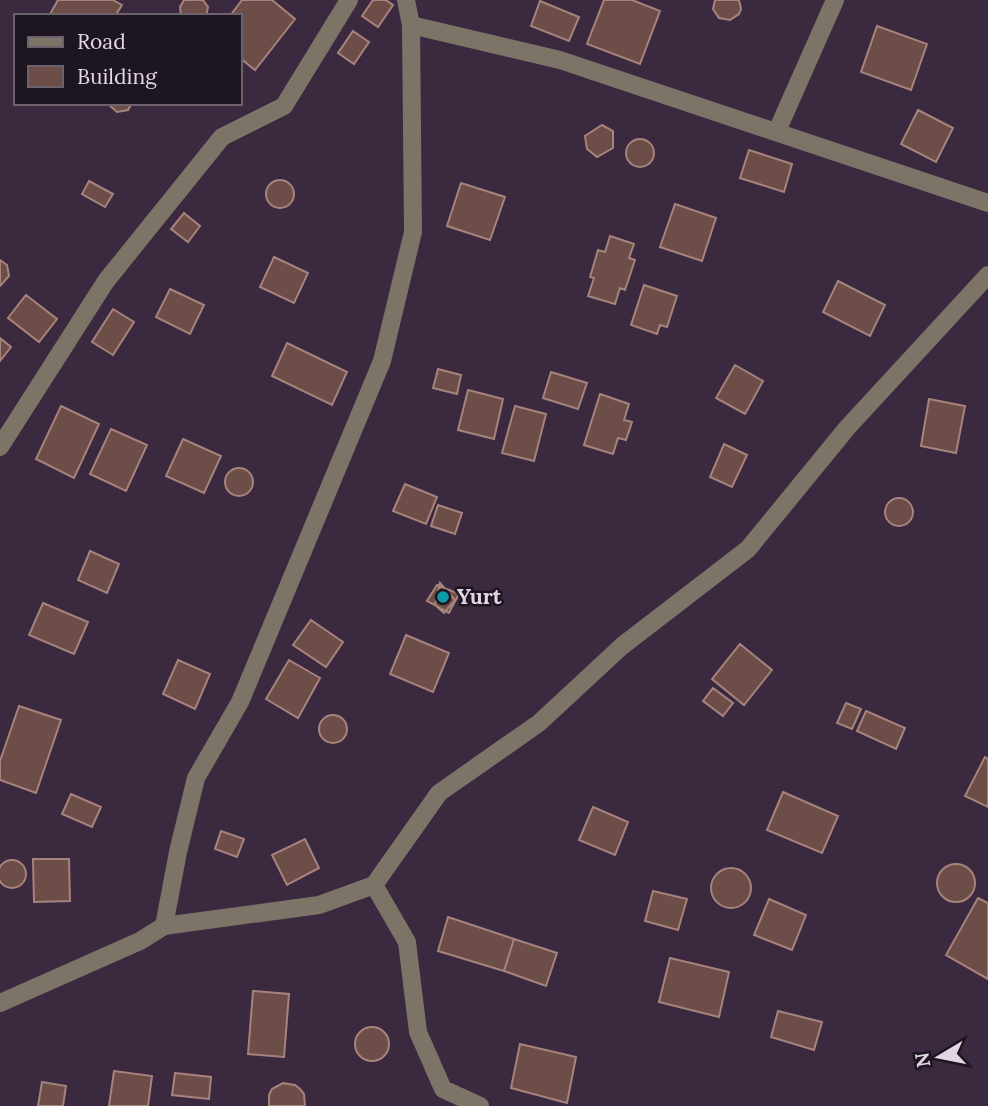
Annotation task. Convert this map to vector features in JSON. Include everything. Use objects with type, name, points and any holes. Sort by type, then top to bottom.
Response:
[{"type":"street","points":[[0,447],[106,281],[222,137],[284,106],[349,0]]},
{"type":"street","points":[[164,926],[178,852],[197,778],[240,702],[382,361],[413,232],[411,25],[406,0]]},
{"type":"street","points":[[777,131],[835,0]]},
{"type":"street","points":[[411,25],[560,60],[988,203]]},
{"type":"street","points":[[0,1003],[139,941],[164,926],[320,905],[374,885],[439,793],[539,723],[621,646],[748,549],[847,428],[988,275]]},
{"type":"street","points":[[374,885],[407,942],[418,1032],[443,1089],[480,1106]]},
{"type":"building","points":[[58,0],[113,0],[122,5],[116,14],[50,14]]},
{"type":"building","points":[[184,0],[203,0],[208,7],[206,14],[181,14],[180,7]]},
{"type":"building","points":[[242,0],[272,0],[295,19],[255,70],[242,60],[242,14],[232,14]]},
{"type":"building","points":[[373,0],[386,0],[393,5],[378,27],[362,16]]},
{"type":"building","points":[[604,0],[632,0],[660,11],[640,64],[587,44]]},
{"type":"building","points":[[715,0],[739,0],[739,14],[730,20],[719,18],[713,9]]},
{"type":"building","points":[[540,1],[579,17],[569,41],[531,26]]},
{"type":"building","points":[[877,26],[927,44],[911,90],[861,72]]},
{"type":"building","points":[[353,31],[369,42],[354,64],[338,53]]},
{"type":"building","points":[[109,105],[131,105],[128,110],[117,112]]},
{"type":"building","points":[[918,110],[953,128],[936,162],[901,144]]},
{"type":"building","points":[[602,125],[613,131],[613,148],[597,157],[587,149],[585,136]]},
{"type":"building","points":[[640,139],[650,143],[654,153],[650,163],[640,167],[630,163],[626,153],[630,143]]},
{"type":"building","points":[[749,150],[792,164],[784,192],[740,178]]},
{"type":"building","points":[[280,180],[290,184],[294,194],[290,204],[280,208],[270,204],[266,194],[270,184]]},
{"type":"building","points":[[89,181],[113,194],[105,207],[82,194]]},
{"type":"building","points":[[461,183],[505,197],[490,240],[447,226]]},
{"type":"building","points":[[675,204],[716,218],[702,261],[660,247]]},
{"type":"building","points":[[184,213],[200,226],[188,242],[171,229]]},
{"type":"building","points":[[610,236],[634,244],[629,258],[635,260],[625,290],[620,288],[615,304],[588,296],[598,250],[605,252]]},
{"type":"building","points":[[274,257],[308,273],[294,303],[260,287]]},
{"type":"building","points":[[0,260],[7,265],[9,276],[0,286]]},
{"type":"building","points":[[838,281],[885,305],[870,336],[823,312]]},
{"type":"building","points":[[644,285],[677,296],[667,327],[660,325],[657,334],[631,325]]},
{"type":"building","points":[[170,289],[204,305],[190,334],[156,317]]},
{"type":"building","points":[[26,295],[57,319],[39,342],[8,318]]},
{"type":"building","points":[[113,309],[134,322],[113,355],[92,342]]},
{"type":"building","points":[[0,338],[11,347],[0,361]]},
{"type":"building","points":[[287,343],[347,372],[332,405],[272,376]]},
{"type":"building","points":[[735,365],[763,381],[745,414],[716,398]]},
{"type":"building","points":[[438,369],[461,375],[457,394],[433,388]]},
{"type":"building","points":[[551,372],[587,383],[578,409],[543,398]]},
{"type":"building","points":[[468,390],[503,399],[494,439],[458,430]]},
{"type":"building","points":[[600,394],[629,404],[624,420],[632,422],[626,440],[618,438],[613,454],[584,445]]},
{"type":"building","points":[[929,399],[965,406],[956,453],[921,446]]},
{"type":"building","points":[[61,406],[99,424],[74,478],[36,459]]},
{"type":"building","points":[[515,406],[546,414],[534,461],[502,453]]},
{"type":"building","points":[[111,429],[147,445],[126,491],[90,474]]},
{"type":"building","points":[[183,439],[221,456],[204,493],[166,476]]},
{"type":"building","points":[[724,444],[747,455],[732,487],[710,477]]},
{"type":"building","points":[[239,468],[249,472],[253,482],[249,492],[239,496],[229,492],[225,482],[229,472]]},
{"type":"building","points":[[405,484],[437,497],[426,524],[393,511]]},
{"type":"building","points":[[899,498],[909,502],[913,512],[909,522],[899,526],[889,522],[885,512],[889,502]]},
{"type":"building","points":[[438,505],[462,513],[455,534],[431,526]]},
{"type":"building","points":[[90,551],[119,564],[107,593],[78,580]]},
{"type":"building","points":[[440,583],[455,600],[444,613],[435,605]]},
{"type":"building","name":"Yurt","points":[[437,585],[459,594],[449,613],[427,601]]},
{"type":"building","points":[[43,603],[88,622],[74,654],[29,635]]},
{"type":"building","points":[[311,620],[343,642],[326,667],[293,645]]},
{"type":"building","points":[[406,635],[449,653],[433,692],[390,674]]},
{"type":"building","points":[[740,644],[772,670],[744,705],[712,679]]},
{"type":"building","points":[[178,660],[210,674],[195,709],[163,694]]},
{"type":"building","points":[[289,660],[320,678],[298,718],[266,699]]},
{"type":"building","points":[[713,688],[733,703],[723,716],[703,701]]},
{"type":"building","points":[[846,703],[861,709],[852,729],[837,723]]},
{"type":"building","points":[[19,706],[61,720],[36,793],[0,780],[0,761]]},
{"type":"building","points":[[866,711],[905,728],[896,749],[857,731]]},
{"type":"building","points":[[333,715],[343,719],[347,729],[343,739],[333,743],[323,739],[319,729],[323,719]]},
{"type":"building","points":[[985,757],[988,759],[988,807],[965,796]]},
{"type":"building","points":[[783,792],[838,816],[822,853],[767,830]]},
{"type":"building","points":[[71,794],[101,807],[92,827],[62,814]]},
{"type":"building","points":[[593,807],[628,822],[615,855],[579,840]]},
{"type":"building","points":[[221,831],[244,839],[237,857],[215,849]]},
{"type":"building","points":[[305,839],[319,868],[287,885],[272,855]]},
{"type":"building","points":[[33,859],[69,859],[70,901],[34,902]]},
{"type":"building","points":[[7,861],[17,861],[25,869],[25,879],[17,887],[7,887],[-1,879],[-1,869]]},
{"type":"building","points":[[956,864],[970,869],[975,883],[970,897],[956,902],[942,897],[937,883],[942,869]]},
{"type":"building","points":[[731,868],[739,869],[745,874],[750,880],[750,896],[745,902],[739,907],[731,908],[723,907],[717,902],[712,896],[711,888],[712,880],[717,874],[723,869]]},
{"type":"building","points":[[653,891],[687,899],[678,930],[645,921]]},
{"type":"building","points":[[978,898],[988,903],[988,979],[946,955]]},
{"type":"building","points":[[769,899],[806,915],[792,950],[754,935]]},
{"type":"building","points":[[448,917],[514,939],[504,971],[438,951]]},
{"type":"building","points":[[514,939],[557,953],[546,986],[504,971]]},
{"type":"building","points":[[670,958],[729,972],[719,1017],[659,1002]]},
{"type":"building","points":[[253,991],[289,994],[284,1057],[248,1054]]},
{"type":"building","points":[[778,1011],[822,1022],[814,1050],[771,1037]]},
{"type":"building","points":[[372,1027],[384,1032],[389,1044],[384,1056],[372,1061],[360,1056],[355,1044],[360,1032]]},
{"type":"building","points":[[520,1044],[576,1057],[567,1103],[511,1088]]},
{"type":"building","points":[[114,1071],[152,1076],[148,1106],[109,1106]]},
{"type":"building","points":[[175,1073],[211,1077],[209,1099],[172,1095]]},
{"type":"building","points":[[42,1082],[66,1086],[63,1106],[38,1106]]},
{"type":"building","points":[[283,1083],[295,1085],[300,1089],[304,1094],[305,1106],[269,1106],[272,1089]]},
{"type":"place","name":"Yurt","points":[[443,597]]}]
